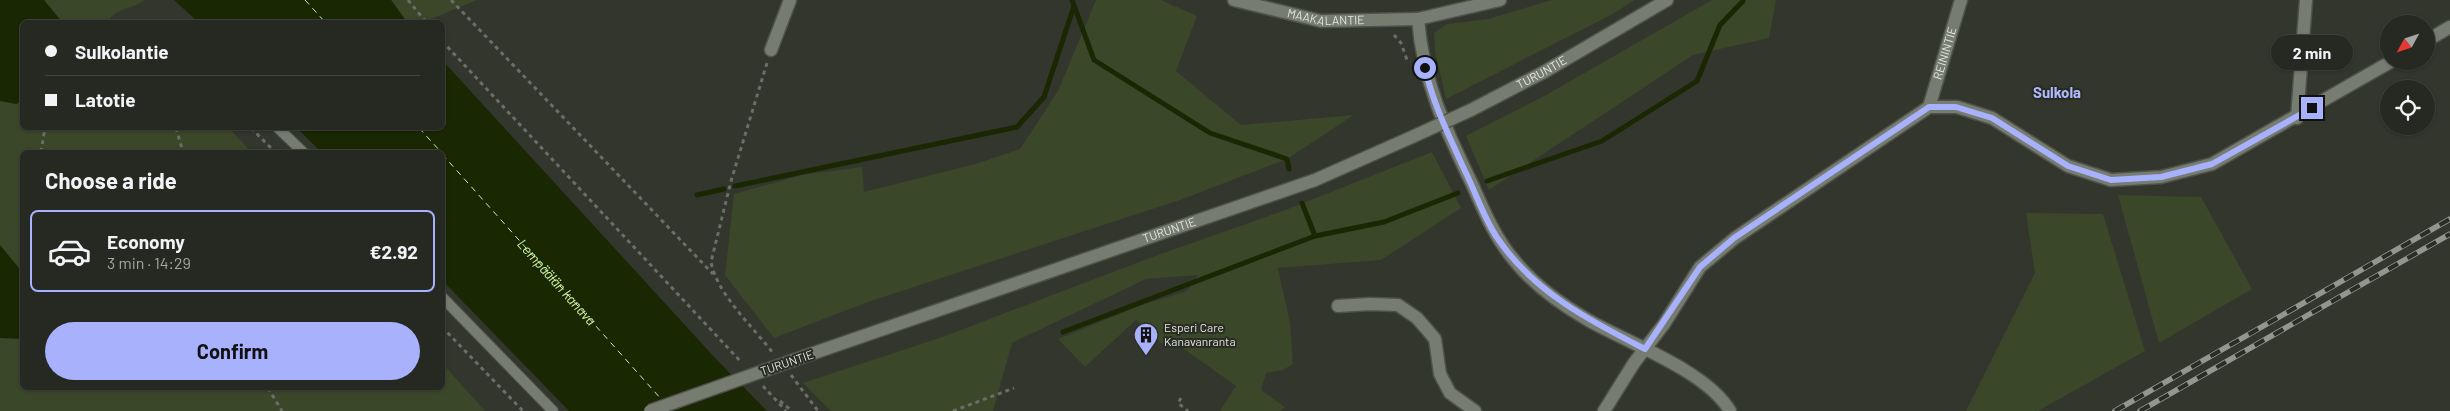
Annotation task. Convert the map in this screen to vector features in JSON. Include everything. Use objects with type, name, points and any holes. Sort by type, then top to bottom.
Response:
[{"type":"street","points":[[771,50],[790,0]]},
{"type":"street","name":"MAAKALANTIE","points":[[1234,0],[1321,21],[1418,19],[1500,0]]},
{"type":"street","name":"TURUNTIE","points":[[650,411],[1315,180],[1471,110],[1544,72],[1667,0]]},
{"type":"street","name":"REININTIE","points":[[1929,107],[1961,0]]},
{"type":"street","points":[[2297,118],[2306,0]]},
{"type":"street","points":[[1418,19],[1420,49],[1430,88],[1451,141],[1497,237],[1514,261],[1534,281],[1587,319],[1701,381],[1726,403],[1730,411]]},
{"type":"street","points":[[2435,36],[2450,27]]},
{"type":"street","points":[[1604,411],[1634,363],[1700,267],[1734,238],[1929,107],[1956,107],[1992,118],[2068,166],[2111,180],[2161,177],[2212,164],[2297,118],[2380,68]]},
{"type":"street","points":[[1338,306],[1398,305],[1417,318],[1434,339],[1440,374],[1450,393],[1475,411]]},
{"type":"lane","points":[[280,130],[301,150]]},
{"type":"lane","points":[[445,300],[553,411]]},
{"type":"path","points":[[408,0],[424,20]]},
{"type":"path","points":[[451,0],[713,274],[723,290],[776,357]]},
{"type":"path","points":[[1376,20],[1378,31],[1389,32],[1401,43],[1410,67]]},
{"type":"path","points":[[445,44],[741,362]]},
{"type":"path","points":[[713,274],[711,262],[714,244],[771,50]]},
{"type":"path","points":[[41,150],[45,130]]},
{"type":"path","points":[[177,130],[182,150]]},
{"type":"path","points":[[252,130],[272,150]]},
{"type":"path","points":[[445,330],[523,411]]},
{"type":"path","points":[[787,370],[818,411]]},
{"type":"path","points":[[953,411],[1014,388]]},
{"type":"path","points":[[269,390],[282,411]]},
{"type":"path","points":[[786,411],[771,395],[792,411]]},
{"type":"path","points":[[1181,398],[1178,403],[1188,411]]},
{"type":"shaded area","points":[[44,0],[145,0],[115,13],[109,20],[60,20]]},
{"type":"shaded area","points":[[391,0],[477,0],[429,20],[406,20]]},
{"type":"shaded area","points":[[1096,0],[1161,0],[1197,16],[1176,71],[1241,125],[1354,115],[1287,159],[1180,200],[868,302],[774,338],[725,275],[734,194],[802,175],[862,167],[864,192],[975,164],[1020,149],[1058,91]]},
{"type":"shaded area","points":[[1552,0],[1635,0],[1611,15],[1446,99],[1435,51],[1434,33],[1447,24],[1488,19]]},
{"type":"shaded area","points":[[1712,0],[1776,0],[1769,38],[1693,55],[1489,190],[1466,136],[1546,95]]},
{"type":"shaded area","points":[[0,101],[17,104],[20,101],[20,130],[231,130],[249,150],[20,150],[20,270],[0,245]]},
{"type":"shaded area","points":[[1432,152],[1461,208],[1381,260],[1278,268],[1290,323],[1293,364],[1283,370],[1266,373],[1261,390],[1285,407],[1280,411],[1220,411],[1236,386],[1170,339],[1163,345],[1136,320],[1085,367],[1058,339],[1142,305],[1187,291],[1198,275],[1146,279],[1012,343],[993,411],[831,411],[803,383],[945,336],[1144,260],[1288,209]]},
{"type":"shaded area","points":[[2118,195],[2201,197],[2252,289],[2159,343]]},
{"type":"shaded area","points":[[2026,213],[2103,214],[2145,351],[2038,411],[1966,411],[2035,273]]},
{"type":"shaded area","points":[[0,338],[20,338],[20,390],[445,390],[445,366],[485,411],[0,411]]},
{"type":"water","points":[[0,0],[44,0],[60,20],[20,20],[20,101],[17,104],[0,101]]},
{"type":"water","points":[[174,0],[391,0],[406,20],[196,20]]},
{"type":"water","name":"Lempäälän kanava","points":[[445,63],[716,359],[767,411],[569,411],[445,283],[445,150],[319,150],[299,130],[445,130]]},
{"type":"water","points":[[0,245],[20,270],[20,339],[0,338]]},
{"type":"waterway","points":[[1072,0],[1094,60],[1210,133],[1287,159],[1289,169]]},
{"type":"waterway","points":[[1487,181],[1602,141],[1697,81],[1720,25],[1743,1]]},
{"type":"waterway","points":[[735,186],[1017,127],[1044,97],[1074,6]]},
{"type":"waterway","points":[[697,195],[724,189]]},
{"type":"waterway","points":[[1315,236],[1384,222],[1458,193]]},
{"type":"waterway","points":[[1063,332],[1315,236],[1302,203]]},
{"type":"ferry route","points":[[305,0],[323,20]]},
{"type":"ferry route","points":[[421,130],[439,150]]},
{"type":"ferry route","points":[[445,157],[662,400]]},
{"type":"railway","points":[[2115,411],[2450,219]]},
{"type":"railway","points":[[2140,411],[2450,234]]},
{"type":"place","name":"Esperi Care Kanavanranta","points":[[1146,356]]},
{"type":"district","name":"Sulkola","points":[[2057,93]]},
{"type":"route","points":[[1425,68],[1430,88],[1451,141],[1497,237],[1514,261],[1534,281],[1560,301],[1587,319],[1645,349],[1664,324],[1700,267],[1734,238],[1929,107],[1956,107],[1992,118],[2068,166],[2111,180],[2161,177],[2212,164],[2312,108]]}]
